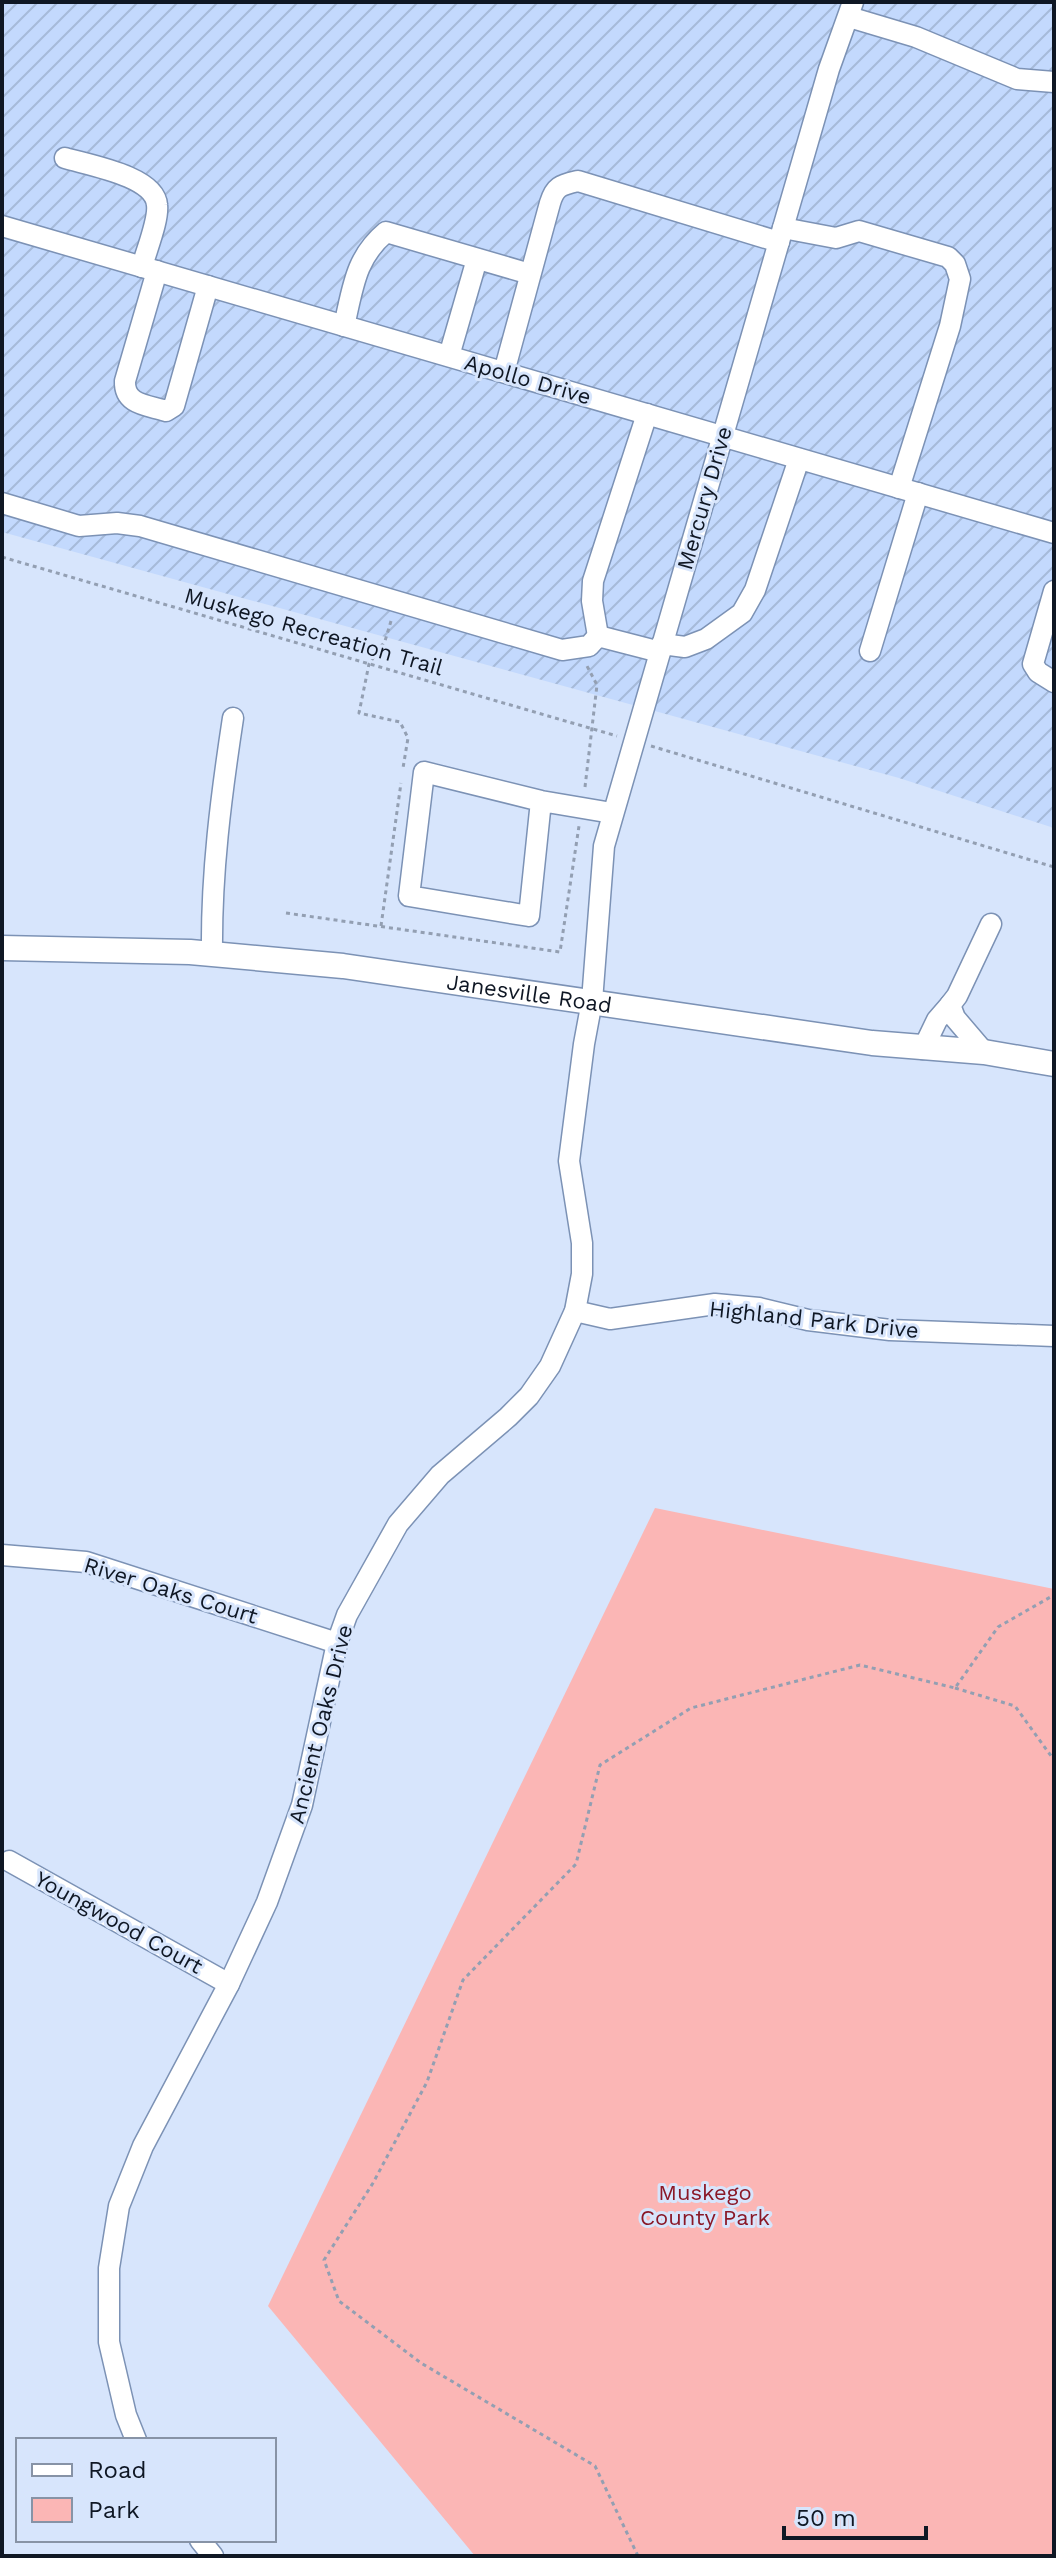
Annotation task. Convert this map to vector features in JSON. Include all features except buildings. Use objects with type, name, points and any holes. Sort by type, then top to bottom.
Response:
[{"type":"main road","name":"Janesville Road","points":[[2,948],[131,949],[343,966],[494,990],[592,1001],[923,1049],[984,1052],[1054,1064]]},
{"type":"street","points":[[851,10],[1017,79],[1054,82]]},
{"type":"street","name":"Mercury Drive","points":[[592,1001],[604,846],[612,813],[829,69],[851,10]]},
{"type":"street","points":[[65,158],[139,181],[153,192],[158,206],[149,269],[125,381],[125,392],[130,400],[166,411],[174,406],[208,286]]},
{"type":"street","points":[[504,372],[554,189],[578,181],[781,235],[836,238],[859,231],[948,257],[955,264],[960,279],[870,651]]},
{"type":"street","name":"Apollo Drive","points":[[2,226],[1054,533]]},
{"type":"street","points":[[344,326],[362,258],[386,232],[530,274]]},
{"type":"street","points":[[449,356],[477,259]]},
{"type":"street","points":[[598,636],[592,601],[593,581],[647,414]]},
{"type":"street","points":[[598,636],[661,648],[685,647],[706,639],[742,613],[755,590],[799,459]]},
{"type":"street","points":[[2,503],[79,526],[117,523],[140,526],[562,650],[589,646],[598,636]]},
{"type":"street","points":[[1052,601],[1033,664],[1038,672],[1054,682]]},
{"type":"street","points":[[212,954],[211,898],[233,718]]},
{"type":"street","points":[[541,801],[529,916],[409,896],[424,772],[541,801],[612,813]]},
{"type":"street","points":[[923,1049],[937,1020],[957,996],[991,924]]},
{"type":"street","name":"Ancient Oaks Drive","points":[[135,2438],[126,2415],[109,2342],[109,2268],[119,2206],[143,2146],[229,1984],[288,1848],[313,1760],[337,1643],[347,1615],[398,1524],[440,1475],[529,1396],[550,1366],[575,1311],[582,1274],[582,1243],[569,1161],[592,1001]]},
{"type":"street","points":[[950,1005],[955,1018],[984,1052]]},
{"type":"street","name":"Highland Park Drive","points":[[575,1311],[610,1319],[715,1304],[759,1308],[808,1320],[890,1330],[1054,1336]]},
{"type":"street","name":"River Oaks Court","points":[[2,1555],[35,1556],[98,1565],[337,1643]]},
{"type":"street","name":"Youngwood Court","points":[[9,1861],[229,1984]]},
{"type":"path","name":"Muskego Recreation Trail","points":[[2,557],[617,736]]},
{"type":"path","points":[[573,649],[590,669],[597,685],[592,728]]},
{"type":"path","points":[[376,654],[369,664],[359,713],[400,722],[408,738],[381,926]]},
{"type":"path","points":[[643,744],[1054,867]]},
{"type":"path","points":[[955,1688],[998,1627],[1054,1595]]},
{"type":"path","points":[[638,2556],[595,2466],[421,2363],[350,2310],[339,2301],[324,2260],[373,2183],[427,2082],[463,1980],[576,1864],[600,1765],[691,1708],[860,1665],[1015,1706],[1054,1760]]},
{"type":"shaded area","points":[[2,2],[1054,2],[1054,828],[899,778],[2,532]]},
{"type":"green space","name":"Muskego County Park","points":[[655,1508],[1054,1589],[1054,2556],[475,2556],[268,2306]]}]
